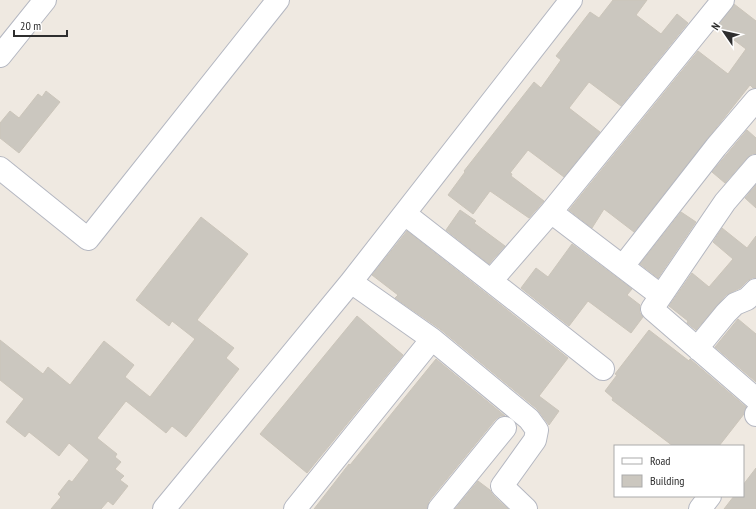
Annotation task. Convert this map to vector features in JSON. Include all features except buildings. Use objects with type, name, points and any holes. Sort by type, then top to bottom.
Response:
[{"type":"street","points":[[0,56],[45,0]]},
{"type":"street","points":[[0,168],[88,239],[278,0]]},
{"type":"street","points":[[164,509],[351,282],[571,0]]},
{"type":"street","points":[[491,281],[551,212],[724,0]]},
{"type":"street","points":[[623,266],[716,147],[756,100]]},
{"type":"street","points":[[756,166],[725,202],[660,295],[652,309],[756,399]]},
{"type":"street","points":[[551,212],[660,295]]},
{"type":"street","points":[[405,214],[603,369]]},
{"type":"street","points":[[351,282],[432,339],[529,419],[537,430],[535,440],[502,486],[526,509]]},
{"type":"street","points":[[699,350],[703,341],[726,313],[735,304],[747,299],[756,290]]},
{"type":"street","points":[[295,509],[432,339]]},
{"type":"street","points":[[439,509],[505,428]]},
{"type":"street","points":[[700,509],[709,497]]}]
